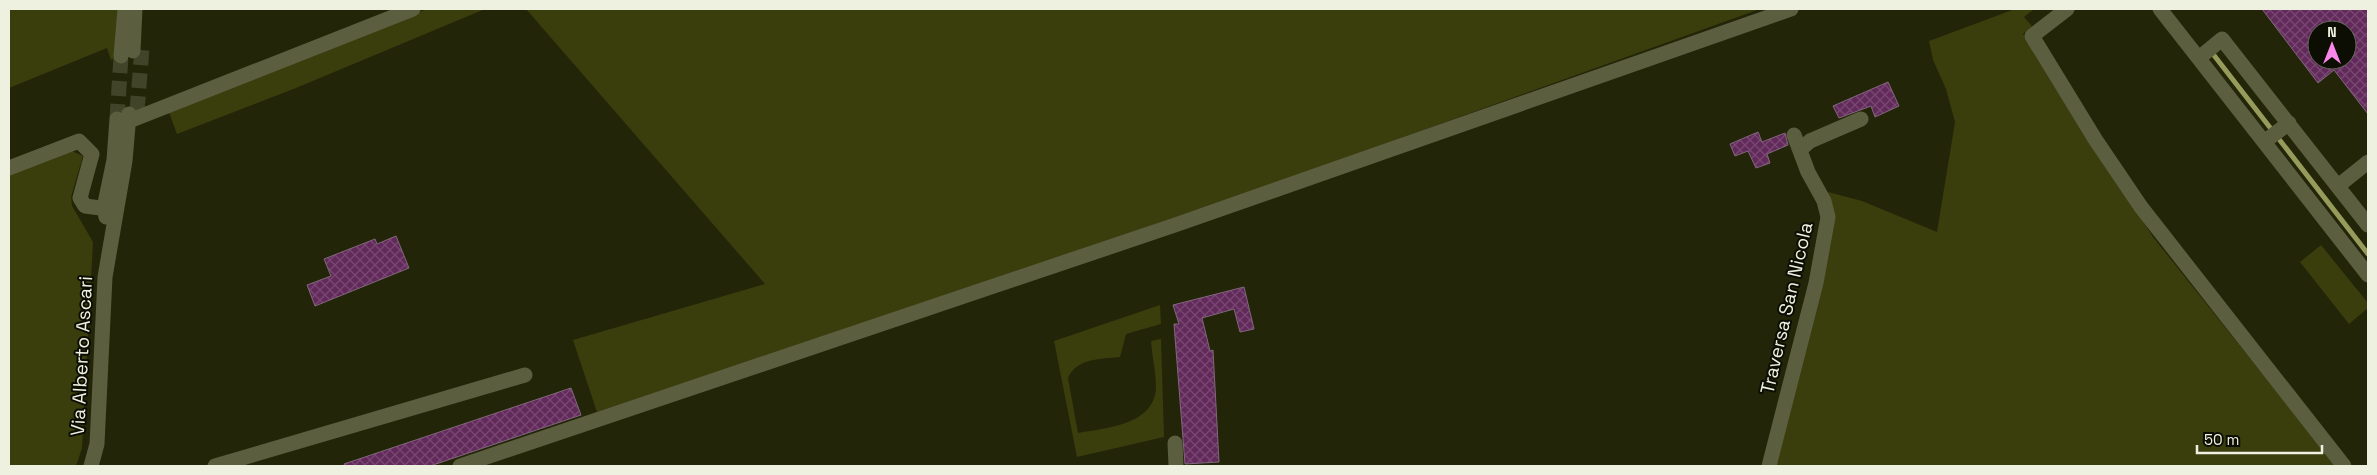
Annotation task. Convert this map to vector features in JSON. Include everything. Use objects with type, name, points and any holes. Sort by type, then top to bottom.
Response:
[{"type":"street","points":[[125,9],[132,51]]},
{"type":"street","points":[[132,51],[135,9]]},
{"type":"street","points":[[132,51],[141,9]]},
{"type":"street","points":[[130,117],[413,9]]},
{"type":"street","points":[[460,466],[1168,228],[1792,9]]},
{"type":"street","points":[[2067,9],[2032,36],[2095,139],[2145,214],[2344,466]]},
{"type":"street","points":[[2160,9],[2199,58],[2276,133],[2338,186],[2368,225]]},
{"type":"street","points":[[2199,58],[2222,39],[2276,133],[2368,275]]},
{"type":"street","points":[[110,248],[110,209],[125,161],[130,117]]},
{"type":"street","points":[[110,248],[130,188],[130,117]]},
{"type":"street","points":[[1800,150],[1810,141],[1861,119]]},
{"type":"street","name":"Traversa San Nicola","points":[[1770,466],[1816,283],[1828,217],[1824,201],[1808,172],[1794,135]]},
{"type":"street","points":[[9,168],[79,140],[92,154],[80,198],[85,206],[110,209]]},
{"type":"street","points":[[2338,186],[2368,162]]},
{"type":"street","name":"Via Alberto Ascari","points":[[91,466],[97,444],[105,278],[110,248]]},
{"type":"street","points":[[215,466],[525,376]]},
{"type":"street","points":[[1175,442],[1176,466]]},
{"type":"green space","points":[[9,9],[119,9],[115,58],[111,60],[107,48],[9,88]]},
{"type":"green space","points":[[427,9],[485,9],[296,88],[177,134],[169,112]]},
{"type":"green space","points":[[526,9],[1760,9],[1173,220],[597,412],[573,340],[765,284]]},
{"type":"green space","points":[[2015,9],[2034,9],[2024,17],[2032,26],[2023,34],[2153,237],[2336,466],[1775,466],[1830,200],[1828,192],[1862,201],[1937,232],[1955,122],[1946,89],[1933,60],[1929,41]]},
{"type":"green space","points":[[72,151],[83,156],[71,197],[72,206],[93,242],[82,448],[76,466],[9,466],[9,175]]},
{"type":"green space","points":[[2321,245],[2368,303],[2368,308],[2349,324],[2300,262]]},
{"type":"green space","points":[[1160,305],[1161,324],[1126,334],[1120,357],[1098,359],[1083,363],[1072,371],[1068,378],[1078,433],[1127,422],[1147,410],[1153,400],[1156,382],[1151,341],[1161,339],[1164,437],[1077,457],[1054,341]]},
{"type":"building","points":[[2262,9],[2368,9],[2368,114],[2334,70],[2357,70],[2357,20],[2307,20],[2307,68]]},
{"type":"building","points":[[2308,70],[2334,70],[2318,83]]},
{"type":"building","points":[[1888,82],[1899,106],[1875,117],[1871,106],[1839,118],[1833,106]]},
{"type":"building","points":[[1758,132],[1762,142],[1785,133],[1788,145],[1767,154],[1770,163],[1756,168],[1748,151],[1735,156],[1730,144]]},
{"type":"building","points":[[396,236],[409,268],[315,306],[307,285],[331,276],[324,259],[375,239],[377,244]]},
{"type":"building","points":[[1244,287],[1254,329],[1240,332],[1234,309],[1202,318],[1210,351],[1213,350],[1219,462],[1185,464],[1174,324],[1179,324],[1173,305]]},
{"type":"building","points":[[571,388],[581,415],[430,466],[345,466],[344,464]]},
{"type":"waterway","points":[[2213,54],[2368,254]]},
{"type":"tunnel","points":[[137,111],[142,48]]},
{"type":"tunnel","points":[[117,119],[121,56]]}]
